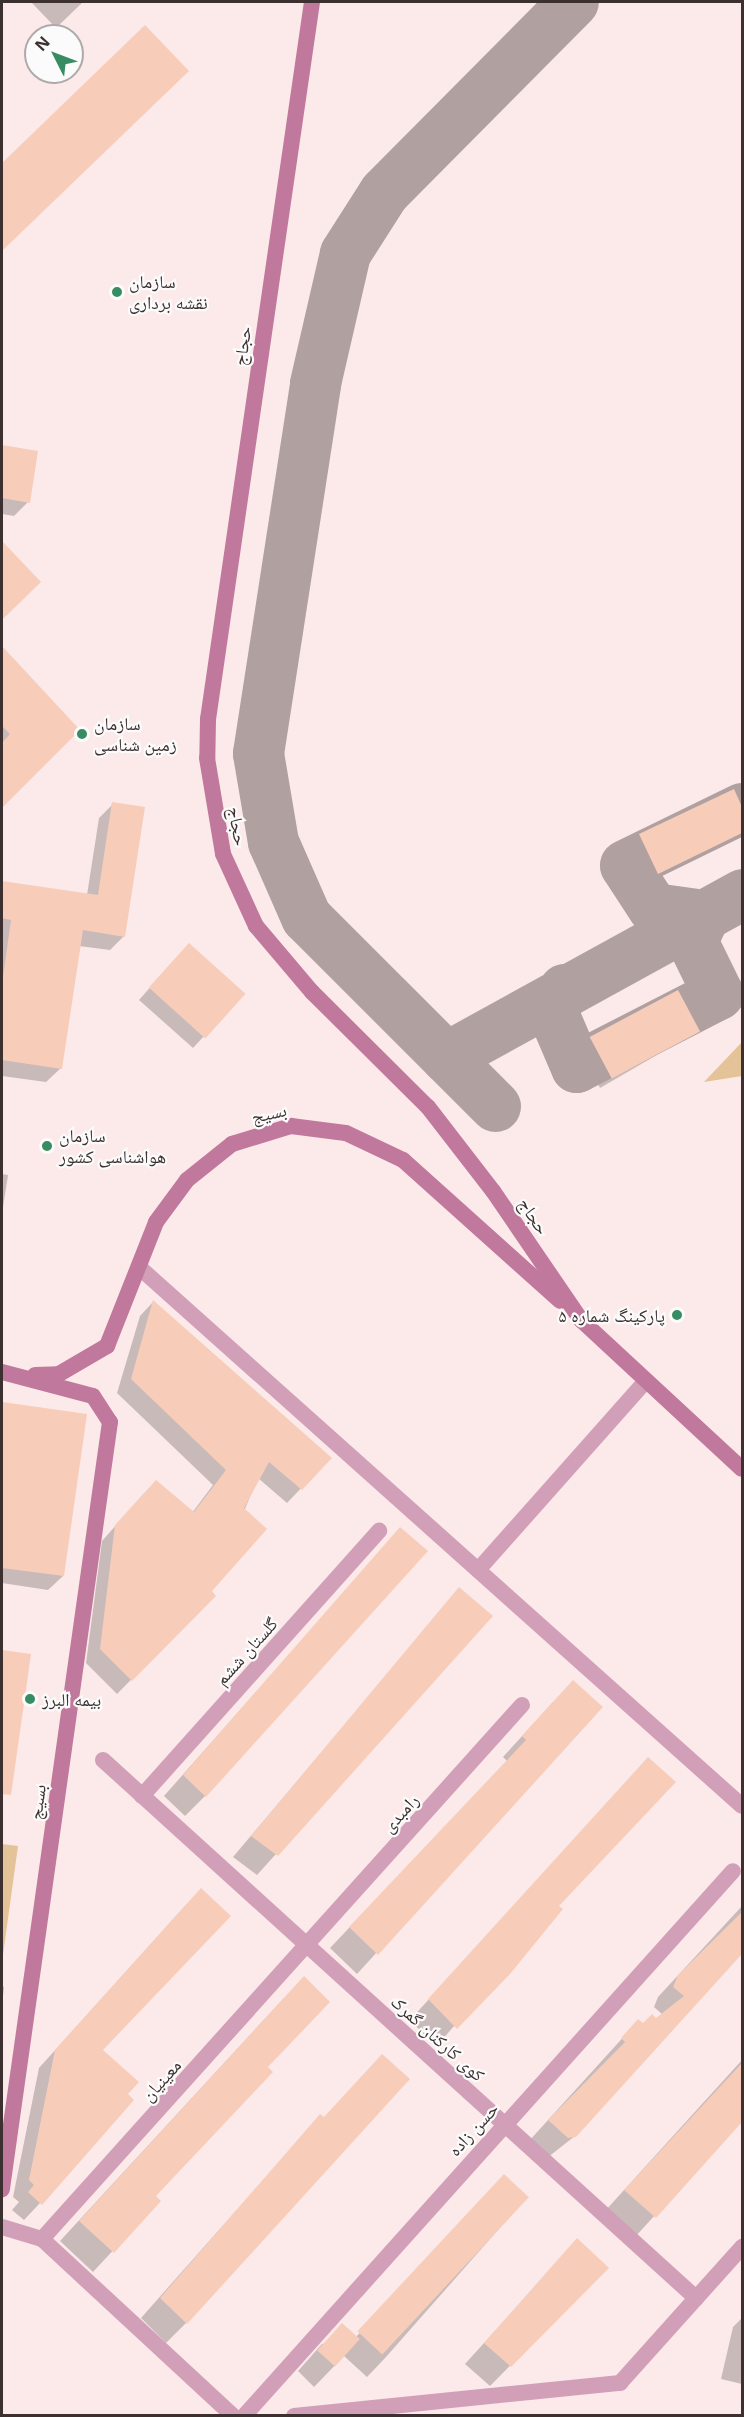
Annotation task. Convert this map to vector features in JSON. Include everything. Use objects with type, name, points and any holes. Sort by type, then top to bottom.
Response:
[{"type":"main road","name":"حجاج","points":[[312,2],[208,719],[207,758],[223,854],[256,926],[312,992],[428,1107],[493,1191],[581,1320],[742,1469]]},
{"type":"main road","name":"بسیج","points":[[24,1376],[59,1374],[107,1346],[140,1268],[156,1222],[207,1161],[262,1131],[318,1128],[346,1133],[403,1160],[581,1320]]},
{"type":"main road","points":[[2,1372],[24,1376]]},
{"type":"main road","name":"بسیج","points":[[2,2189],[110,1422],[93,1396],[24,1376]]},
{"type":"street","points":[[140,1268],[742,1806]]},
{"type":"street","points":[[478,1570],[646,1381]]},
{"type":"street","name":"گلستان ششم","points":[[142,1796],[379,1531]]},
{"type":"street","name":"رامبدی","points":[[308,1946],[522,1705]]},
{"type":"street","name":"کوی کارکنان گمرک","points":[[103,1761],[696,2298]]},
{"type":"street","name":"حسن زاده","points":[[244,2415],[733,1870]]},
{"type":"street","name":"معینیان","points":[[42,2239],[308,1946]]},
{"type":"street","points":[[2,2227],[42,2239],[233,2415]]},
{"type":"street","points":[[294,2415],[620,2382],[742,2247]]},
{"type":"shaded area","points":[[742,1042],[742,1076],[704,1082]]},
{"type":"shaded area","points":[[2,1844],[18,1846],[2,1962]]},
{"type":"building","points":[[145,25],[189,71],[2,251],[2,163]]},
{"type":"building","points":[[2,445],[38,451],[30,503],[2,498]]},
{"type":"building","points":[[2,541],[41,582],[2,620]]},
{"type":"building","points":[[2,646],[80,730],[2,808],[2,743],[10,734],[2,726]]},
{"type":"building","points":[[734,789],[742,807],[742,833],[658,874],[639,834]]},
{"type":"building","points":[[112,802],[145,807],[125,937],[83,930],[62,1069],[2,1060],[2,984],[11,920],[2,918],[2,881],[98,895]]},
{"type":"building","points":[[189,943],[245,994],[205,1038],[149,988]]},
{"type":"building","points":[[678,990],[700,1031],[612,1078],[590,1037]]},
{"type":"building","points":[[153,1300],[332,1458],[302,1490],[269,1462],[244,1508],[267,1529],[212,1591],[216,1596],[132,1681],[100,1649],[115,1525],[156,1480],[194,1512],[226,1470],[131,1379]]},
{"type":"building","points":[[2,1402],[87,1414],[64,1576],[2,1568]]},
{"type":"building","points":[[400,1527],[428,1551],[206,1797],[183,1775]]},
{"type":"building","points":[[459,1587],[493,1616],[278,1856],[251,1836]]},
{"type":"building","points":[[2,1650],[31,1654],[11,1795],[2,1794]]},
{"type":"building","points":[[573,1680],[603,1707],[378,1955],[349,1927],[526,1740],[522,1736]]},
{"type":"building","points":[[648,1757],[676,1782],[559,1906],[563,1909],[510,1974],[457,2029],[428,1999]]},
{"type":"building","points":[[201,1888],[231,1916],[103,2050],[139,2082],[128,2094],[134,2100],[42,2205],[28,2192],[34,2185],[29,2180],[55,2050]]},
{"type":"building","points":[[742,1912],[742,1954],[576,2137],[568,2138],[548,2120],[625,2042],[621,2038],[638,2019],[643,2023],[652,2014],[656,2018],[684,1996],[673,1987],[678,1975]]},
{"type":"building","points":[[304,1976],[330,2002],[268,2067],[273,2072],[156,2196],[161,2201],[114,2253],[79,2221]]},
{"type":"building","points":[[382,2054],[410,2079],[187,2324],[160,2298],[320,2114],[324,2117]]},
{"type":"building","points":[[742,2063],[742,2122],[656,2218],[624,2190]]},
{"type":"building","points":[[504,2174],[529,2197],[382,2354],[357,2331]]},
{"type":"building","points":[[577,2238],[609,2268],[511,2367],[484,2343]]},
{"type":"building","points":[[342,2323],[360,2339],[335,2367],[317,2350]]},
{"type":"taxiway","points":[[495,1106],[306,917],[273,842],[258,753],[315,383],[345,253],[384,192],[573,2]]},
{"type":"taxiway","points":[[564,989],[552,1011],[576,1067],[718,994],[692,941],[704,915],[653,908],[625,865],[742,808]]},
{"type":"taxiway","points":[[446,1057],[742,894]]},
{"type":"place","name":"سازمان نقشه برداری","points":[[117,292]]},
{"type":"place","name":"سازمان زمین شناسی","points":[[82,734]]},
{"type":"place","name":"سازمان هواشناسی کشور","points":[[47,1146]]},
{"type":"place","name":"پارکینگ شماره ۵","points":[[677,1315]]},
{"type":"place","name":"بیمه البرز","points":[[30,1699]]}]
